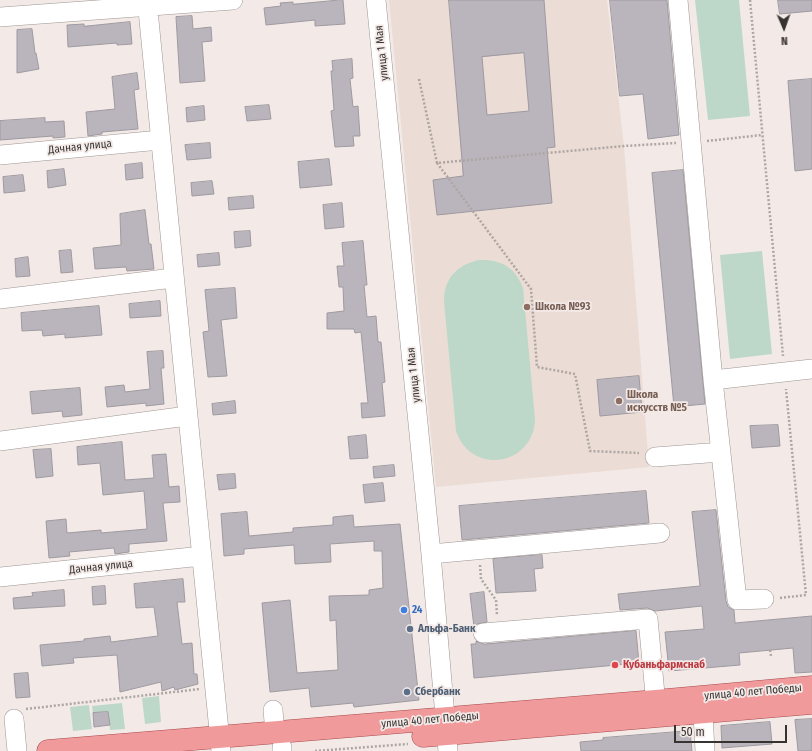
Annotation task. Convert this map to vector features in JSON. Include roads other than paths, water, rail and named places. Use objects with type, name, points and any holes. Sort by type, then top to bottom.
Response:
[{"type":"main road","name":"улица 40 лет Победы","points":[[226,747],[446,735],[657,710],[812,687]]},
{"type":"main road","name":"улица 40 лет Победы","points":[[657,710],[703,714],[812,703]]},
{"type":"main road","points":[[48,751],[160,746],[226,747]]},
{"type":"street","points":[[0,17],[147,3],[233,0]]},
{"type":"street","name":"улица 1 Мая","points":[[376,0],[431,554],[446,735]]},
{"type":"street","points":[[678,0],[712,380],[737,600],[764,599]]},
{"type":"street","points":[[147,3],[215,688],[226,747]]},
{"type":"street","name":"Дачная улица","points":[[0,155],[160,140]]},
{"type":"street","points":[[0,299],[174,278]]},
{"type":"street","points":[[712,380],[812,370]]},
{"type":"street","points":[[0,441],[187,416]]},
{"type":"street","points":[[655,457],[721,452]]},
{"type":"street","points":[[431,554],[660,533]]},
{"type":"street","name":"Дачная улица","points":[[0,577],[202,556]]},
{"type":"street","points":[[491,632],[648,619],[657,710]]},
{"type":"street","points":[[273,710],[280,744]]},
{"type":"street","points":[[17,751],[19,714]]},
{"type":"street","points":[[703,714],[705,751]]},
{"type":"place","name":"Школа №93","points":[[527,307]]},
{"type":"place","name":"Школа искусств №5","points":[[619,401]]},
{"type":"place","name":"24","points":[[404,610]]},
{"type":"place","name":"Альфа-Банк","points":[[410,629]]},
{"type":"place","name":"Кубаньфармснаб","points":[[615,665]]},
{"type":"place","name":"Сбербанк","points":[[407,692]]}]
